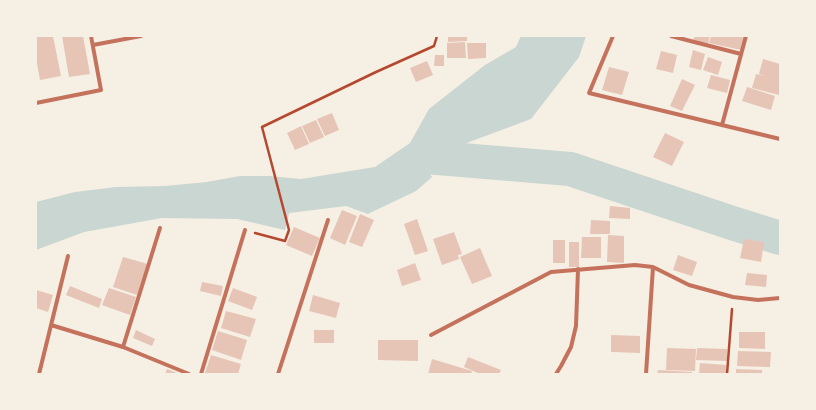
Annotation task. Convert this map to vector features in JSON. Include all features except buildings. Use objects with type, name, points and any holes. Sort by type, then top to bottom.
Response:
[{"type":"street","points":[[36,103],[101,90],[91,36]]},
{"type":"street","points":[[93,45],[141,36]]},
{"type":"street","points":[[613,36],[589,93],[780,139]]},
{"type":"street","points":[[671,36],[741,54]]},
{"type":"street","points":[[722,125],[746,36]]},
{"type":"street","points":[[278,374],[328,220]]},
{"type":"street","points":[[123,347],[160,228]]},
{"type":"street","points":[[201,374],[245,230]]},
{"type":"street","points":[[39,374],[68,256]]},
{"type":"street","points":[[431,335],[551,272],[578,269],[635,265],[653,267],[690,285],[733,297],[758,300],[780,298]]},
{"type":"street","points":[[646,374],[653,267]]},
{"type":"street","points":[[556,374],[572,347],[576,326],[578,269]]},
{"type":"street","points":[[51,325],[123,347],[188,374]]},
{"type":"path","points":[[245,230],[285,241],[289,230],[262,127],[434,46],[437,36]]},
{"type":"path","points":[[727,374],[733,297]]},
{"type":"shaded area","points":[[521,36],[586,36],[579,57],[531,119],[421,160],[432,177],[416,191],[368,214],[346,206],[289,213],[285,230],[237,219],[162,218],[84,232],[36,250],[36,202],[75,192],[116,187],[165,186],[207,182],[240,176],[269,176],[301,179],[375,167],[410,143],[429,109],[485,65],[516,47]]},
{"type":"waterway","points":[[426,157],[570,169],[780,238]]}]
